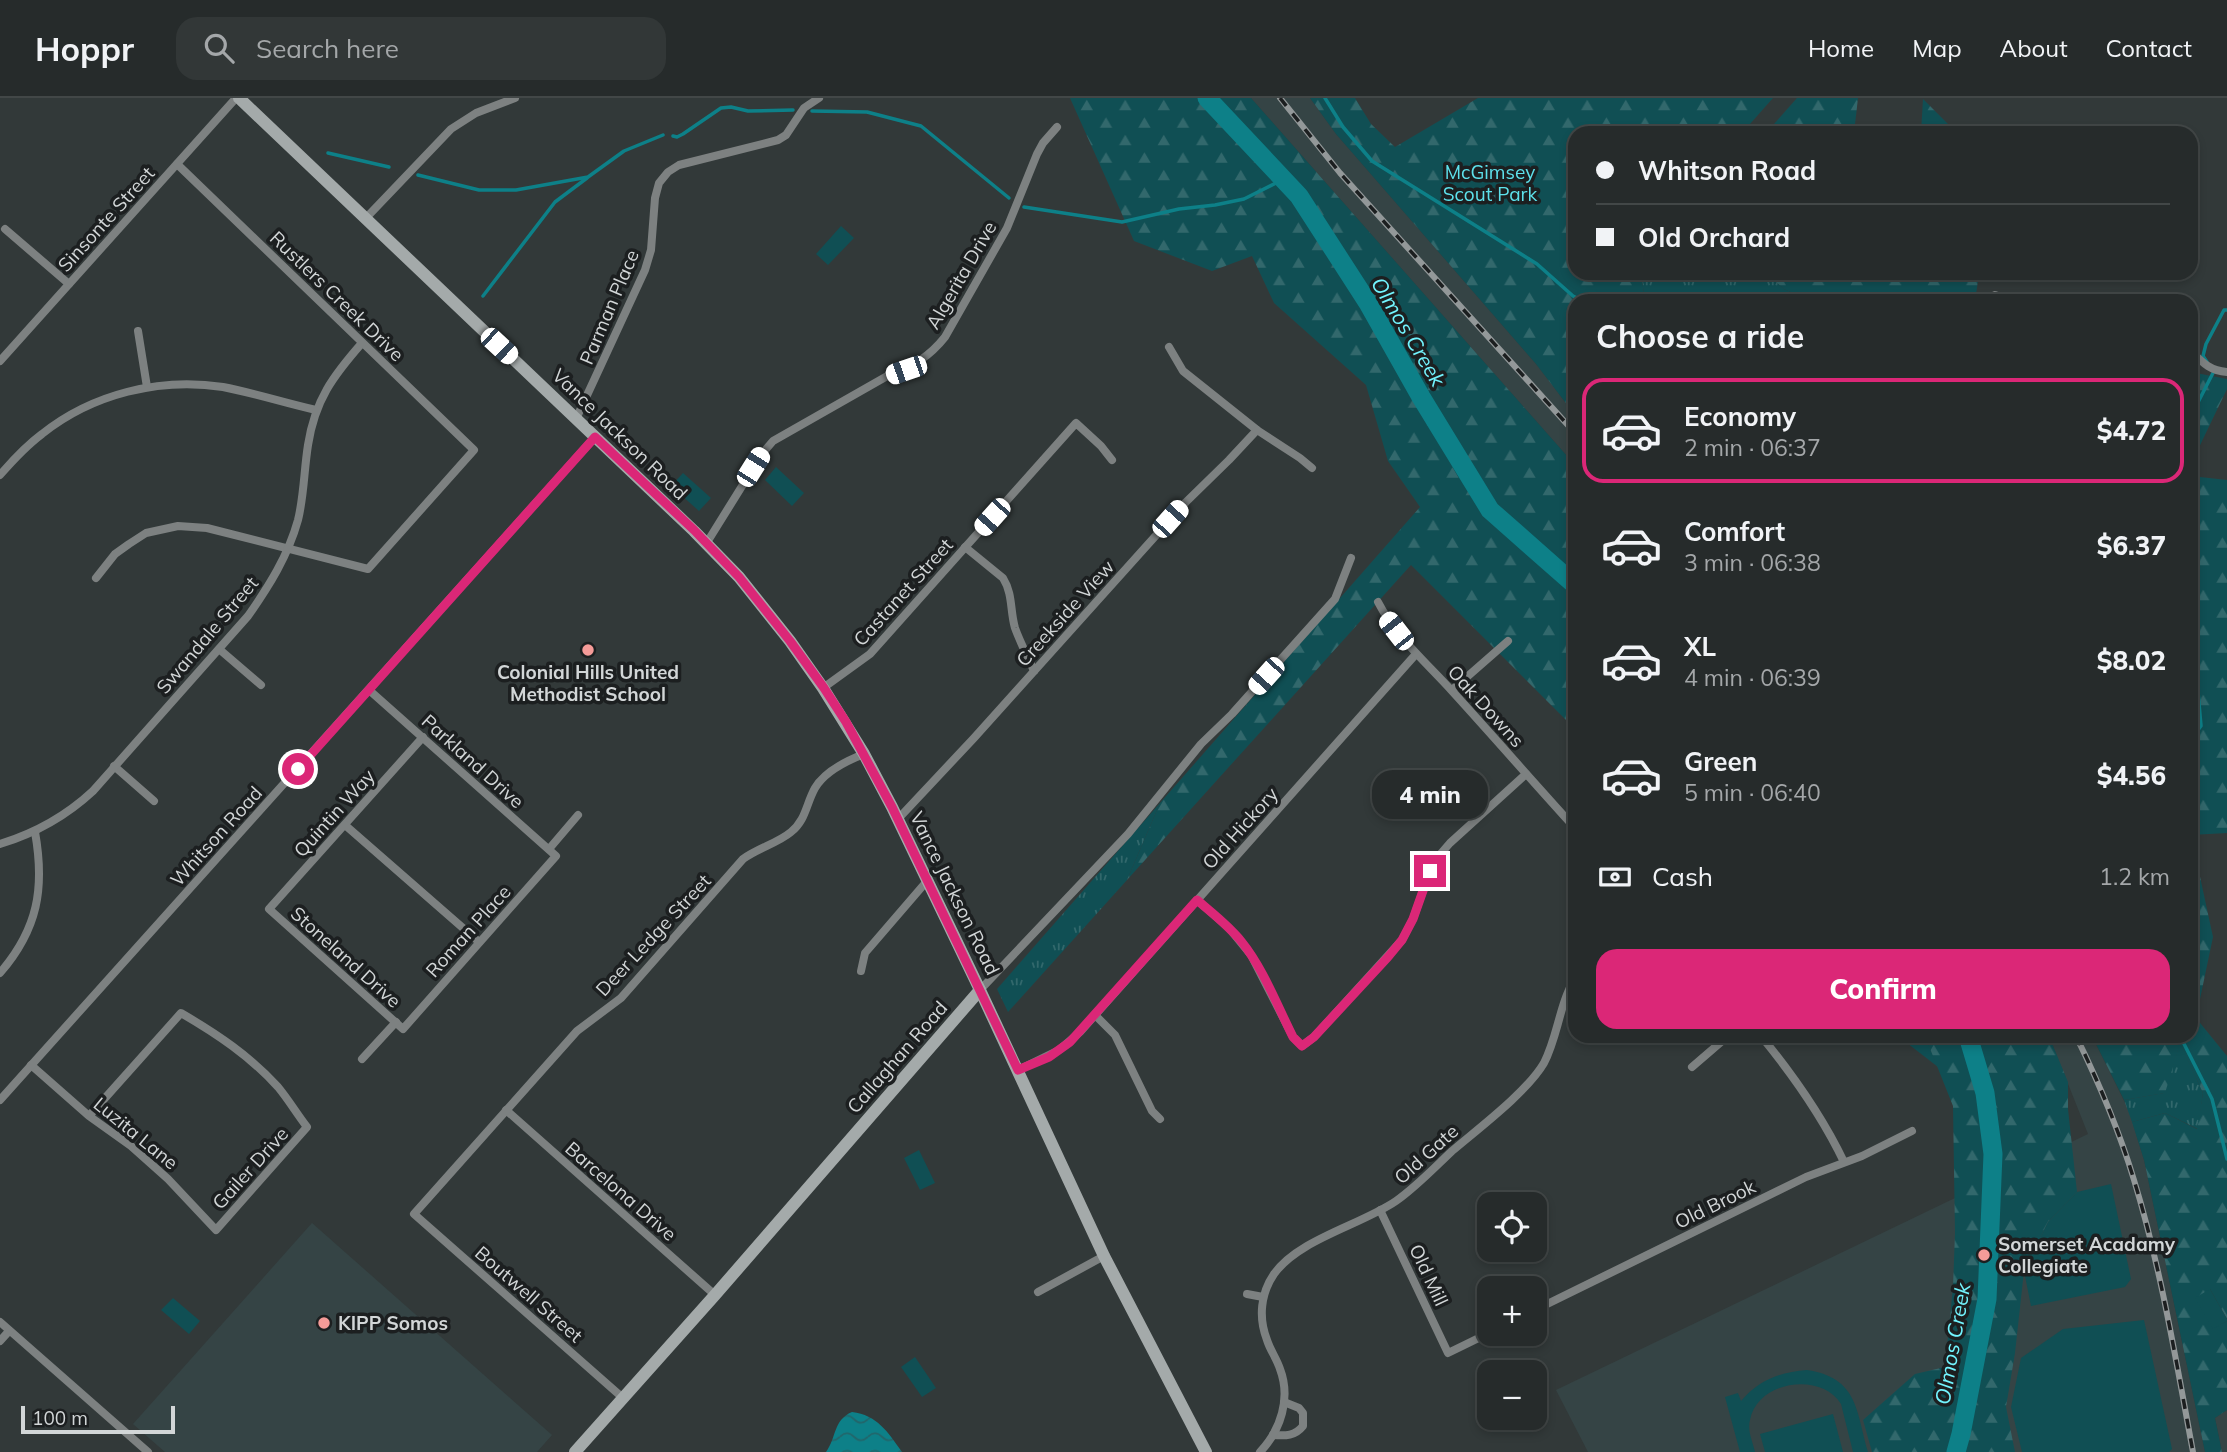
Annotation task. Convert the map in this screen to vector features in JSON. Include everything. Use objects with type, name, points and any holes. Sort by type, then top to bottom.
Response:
[{"type":"main road","name":"Vance Jackson Road","points":[[237,98],[739,577],[824,688],[864,754],[898,819],[1104,1256],[1206,1452]]},
{"type":"main road","name":"Callaghan Road","points":[[575,1452],[980,990]]},
{"type":"street","name":"Sinsonte Street","points":[[0,361],[237,98]]},
{"type":"street","points":[[365,219],[451,129],[476,113],[515,98]]},
{"type":"street","name":"Parman Place","points":[[576,419],[649,260],[659,183],[679,164],[778,140],[786,135],[804,108],[819,98]]},
{"type":"street","name":"Algerita Drive","points":[[706,544],[762,454],[773,441],[873,383],[906,370],[935,349],[998,246],[1037,154],[1057,127]]},
{"type":"street","name":"Rustlers Creek Drive","points":[[177,164],[474,450],[368,569],[288,548]]},
{"type":"street","points":[[5,229],[69,284]]},
{"type":"street","points":[[138,331],[147,387]]},
{"type":"street","name":"Swandale Street","points":[[0,844],[35,832],[78,805],[248,616],[267,589],[288,548],[299,517],[307,447],[316,411],[336,372],[362,342]]},
{"type":"street","points":[[1169,347],[1183,371],[1257,430],[1312,468]]},
{"type":"street","points":[[2198,358],[2214,370],[2227,372]]},
{"type":"street","points":[[0,475],[25,448],[62,419],[100,400],[147,387],[196,384],[223,387],[316,411]]},
{"type":"street","name":"Castanet Street","points":[[824,688],[870,654],[1076,423],[1112,460]]},
{"type":"street","name":"Creekside View","points":[[898,819],[1186,502],[1257,430]]},
{"type":"street","name":"Whitson Road","points":[[0,1100],[595,437]]},
{"type":"street","points":[[96,578],[116,554],[129,544],[146,533],[168,527],[198,526],[288,548]]},
{"type":"street","points":[[965,547],[1007,584],[1014,608],[1015,628],[1034,671]]},
{"type":"street","name":"Callaghan Road","points":[[980,990],[1128,834],[1201,744],[1232,714],[1335,599],[1351,558]]},
{"type":"street","name":"Oak Downs","points":[[1378,602],[1386,618],[1416,654],[1452,690],[1568,820]]},
{"type":"street","points":[[1452,690],[1508,641]]},
{"type":"street","points":[[219,649],[261,685]]},
{"type":"street","name":"Old Hickory","points":[[1018,1070],[1059,1051],[1095,1015],[1416,654]]},
{"type":"street","name":"Parkland Drive","points":[[369,690],[556,856]]},
{"type":"street","name":"Quintin Way","points":[[269,909],[423,737]]},
{"type":"street","name":"Deer Ledge Street","points":[[414,1214],[577,1031],[621,998],[743,859],[756,849],[791,832],[799,824],[814,789],[824,776],[864,754]]},
{"type":"street","points":[[114,766],[154,802]]},
{"type":"street","points":[[1197,900],[1241,941],[1251,955],[1293,1037],[1302,1046],[1314,1037],[1402,940],[1413,919],[1430,871],[1444,851],[1526,774]]},
{"type":"street","points":[[549,849],[578,815]]},
{"type":"street","points":[[345,825],[479,942]]},
{"type":"street","points":[[0,973],[21,946],[37,906],[40,877],[35,832]]},
{"type":"street","name":"Roman Place","points":[[362,1059],[400,1026],[556,856]]},
{"type":"street","points":[[861,971],[865,953],[928,881]]},
{"type":"street","name":"Stoneland Drive","points":[[269,909],[400,1026]]},
{"type":"street","name":"Old Gate","points":[[1263,1297],[1283,1263],[1293,1255],[1398,1200],[1531,1081],[1550,1050],[1568,992]]},
{"type":"street","name":"Gailer Drive","points":[[89,1116],[181,1013],[230,1043],[257,1065],[279,1088],[307,1127],[216,1230]]},
{"type":"street","points":[[1095,1015],[1115,1035],[1152,1111],[1160,1119]]},
{"type":"street","points":[[1692,1067],[1720,1043]]},
{"type":"street","points":[[1767,1043],[1811,1101],[1844,1162]]},
{"type":"street","name":"Luzita Lane","points":[[32,1065],[89,1116],[131,1146],[168,1179],[216,1230]]},
{"type":"street","name":"Barcelona Drive","points":[[506,1110],[715,1295]]},
{"type":"street","name":"Old Brook","points":[[1547,1304],[1805,1177],[1862,1156],[1912,1131]]},
{"type":"street","name":"Old Mill","points":[[1380,1210],[1448,1353],[1477,1339]]},
{"type":"street","name":"Boutwell Street","points":[[414,1214],[623,1398]]},
{"type":"street","points":[[1038,1292],[1104,1256]]},
{"type":"street","points":[[1247,1294],[1263,1297],[1266,1340],[1282,1375],[1282,1413],[1273,1435],[1260,1452]]},
{"type":"street","points":[[0,1322],[148,1452]]},
{"type":"street","points":[[0,1341],[9,1331]]},
{"type":"street","points":[[1273,1435],[1294,1434],[1305,1422],[1299,1408],[1284,1402]]},
{"type":"shaded area","points":[[1251,98],[1310,98],[1336,134],[1536,364],[1568,406],[1568,457]]},
{"type":"shaded area","name":"Somerset Acadamy Collegiate","points":[[2052,1043],[2095,1043],[2129,1111],[2144,1160],[2205,1452],[1588,1452],[1556,1390],[2088,1134]]},
{"type":"shaded area","name":"KIPP Somos","points":[[312,1223],[552,1435],[537,1452],[165,1452],[133,1424]]},
{"type":"shaded area","points":[[2227,1410],[2227,1452],[2222,1452],[2215,1418]]},
{"type":"green space","points":[[1070,98],[1251,98],[1568,457],[1568,722],[1411,565],[1127,880],[1160,803],[1420,507],[1388,461],[1366,385],[1274,303],[1252,256],[1212,271],[1134,241]]},
{"type":"green space","name":"McGimsey Scout Park","points":[[1310,98],[1355,98],[1371,124],[1395,147],[1478,98],[1773,98],[1748,126],[1568,126],[1568,280],[1642,280],[1644,294],[1568,294],[1568,406],[1536,364],[1336,134]]},
{"type":"green space","points":[[1797,98],[1858,98],[1855,126],[1772,126]]},
{"type":"green space","points":[[1923,99],[1950,126],[1921,126]]},
{"type":"green space","points":[[841,226],[854,238],[828,265],[816,254]]},
{"type":"green space","points":[[1642,280],[1774,280],[1795,294],[1644,294]]},
{"type":"green space","points":[[1774,280],[2093,280],[1978,281],[1976,294],[1795,294]]},
{"type":"green space","points":[[2198,373],[2227,379],[2227,389],[2198,449]]},
{"type":"green space","points":[[776,467],[804,493],[792,506],[765,480]]},
{"type":"green space","points":[[683,473],[711,498],[699,511],[671,486]]},
{"type":"green space","points":[[2198,477],[2227,480],[2227,833],[2198,835]]},
{"type":"green space","points":[[1160,803],[1127,880],[1008,1012],[997,989]]},
{"type":"green space","points":[[2198,867],[2213,937],[2198,1008]]},
{"type":"green space","points":[[2198,1020],[2227,1056],[2227,1319],[2210,1289],[2213,1328],[2227,1321],[2227,1410],[2215,1418],[2222,1452],[2205,1452],[2144,1160],[2132,1122],[2165,1113],[2197,1129],[2203,1093],[2180,1044],[2165,1093],[2124,1100],[2096,1043],[2198,1043]]},
{"type":"green space","points":[[1907,1043],[1928,1043],[1938,1067]]},
{"type":"green space","points":[[1928,1043],[2052,1043],[2068,1082],[2068,1109],[2077,1192],[2048,1222],[2024,1271],[2006,1407],[2015,1452],[1872,1452],[1863,1420],[1915,1374],[1945,1367],[1955,1233],[1953,1106]]},
{"type":"green space","points":[[2180,1043],[2203,1093],[2198,1129],[2165,1113],[2132,1122],[2124,1100],[2164,1093]]},
{"type":"green space","points":[[919,1150],[935,1183],[920,1190],[904,1158]]},
{"type":"green space","points":[[2111,1184],[2131,1279],[2125,1287],[2031,1306],[2024,1271],[2048,1222],[2077,1192]]},
{"type":"green space","points":[[2210,1289],[2227,1319],[2213,1329],[2195,1298]]},
{"type":"green space","points":[[173,1298],[200,1321],[189,1334],[161,1310]]},
{"type":"green space","points":[[2144,1320],[2172,1449],[2169,1452],[2022,1452],[2011,1407],[2021,1358],[2063,1329]]},
{"type":"green space","points":[[915,1357],[936,1388],[922,1397],[901,1367]]},
{"type":"green space","points":[[1807,1370],[1824,1374],[1846,1388],[1857,1410],[1868,1452],[1853,1452],[1841,1404],[1832,1394],[1805,1384],[1777,1389],[1764,1396],[1755,1407],[1749,1424],[1755,1452],[1740,1452],[1725,1397],[1738,1393],[1741,1401],[1771,1378]]},
{"type":"green space","points":[[1833,1414],[1843,1452],[1765,1452],[1760,1434]]},
{"type":"water","points":[[852,1412],[875,1421],[887,1431],[902,1452],[826,1452],[838,1424]]},
{"type":"waterway","name":"Olmos Creek","points":[[1207,98],[1299,196],[1368,303],[1490,510],[1568,579]]},
{"type":"waterway","points":[[1325,98],[1343,127],[1372,161],[1537,264],[1571,294]]},
{"type":"waterway","points":[[673,136],[683,134],[721,108],[748,111],[793,110]]},
{"type":"waterway","points":[[812,111],[867,112],[921,126],[1009,198]]},
{"type":"waterway","points":[[418,175],[479,190],[516,190],[588,177],[624,151],[663,135]]},
{"type":"waterway","points":[[328,153],[389,167]]},
{"type":"waterway","points":[[483,296],[555,202],[587,178]]},
{"type":"waterway","points":[[1024,207],[1122,222],[1179,209],[1244,199],[1284,179]]},
{"type":"waterway","points":[[2207,362],[2203,356],[2206,344],[2224,310],[2227,310]]},
{"type":"waterway","points":[[2198,402],[2214,371]]},
{"type":"waterway","points":[[2198,692],[2201,726],[2198,730]]},
{"type":"waterway","name":"Olmos Creek","points":[[1956,1452],[1987,1299],[1993,1154],[1985,1093],[1970,1043]]},
{"type":"waterway","points":[[2184,1043],[2212,1099],[2227,1159]]},
{"type":"railway","points":[[1280,98],[1340,173],[1568,425]]},
{"type":"railway","points":[[2079,1043],[2115,1125],[2144,1213],[2193,1452]]},
{"type":"place","name":"Colonial Hills United Methodist School","points":[[588,650]]},
{"type":"place","name":"Somerset Acadamy Collegiate","points":[[1984,1255]]},
{"type":"place","name":"KIPP Somos","points":[[324,1323]]},
{"type":"route","points":[[298,769],[595,437],[694,530],[739,577],[824,688],[846,722],[892,807],[1018,1070],[1049,1057],[1070,1042],[1197,900],[1241,941],[1251,955],[1293,1037],[1302,1046],[1314,1037],[1402,940],[1413,919],[1430,871]]}]
